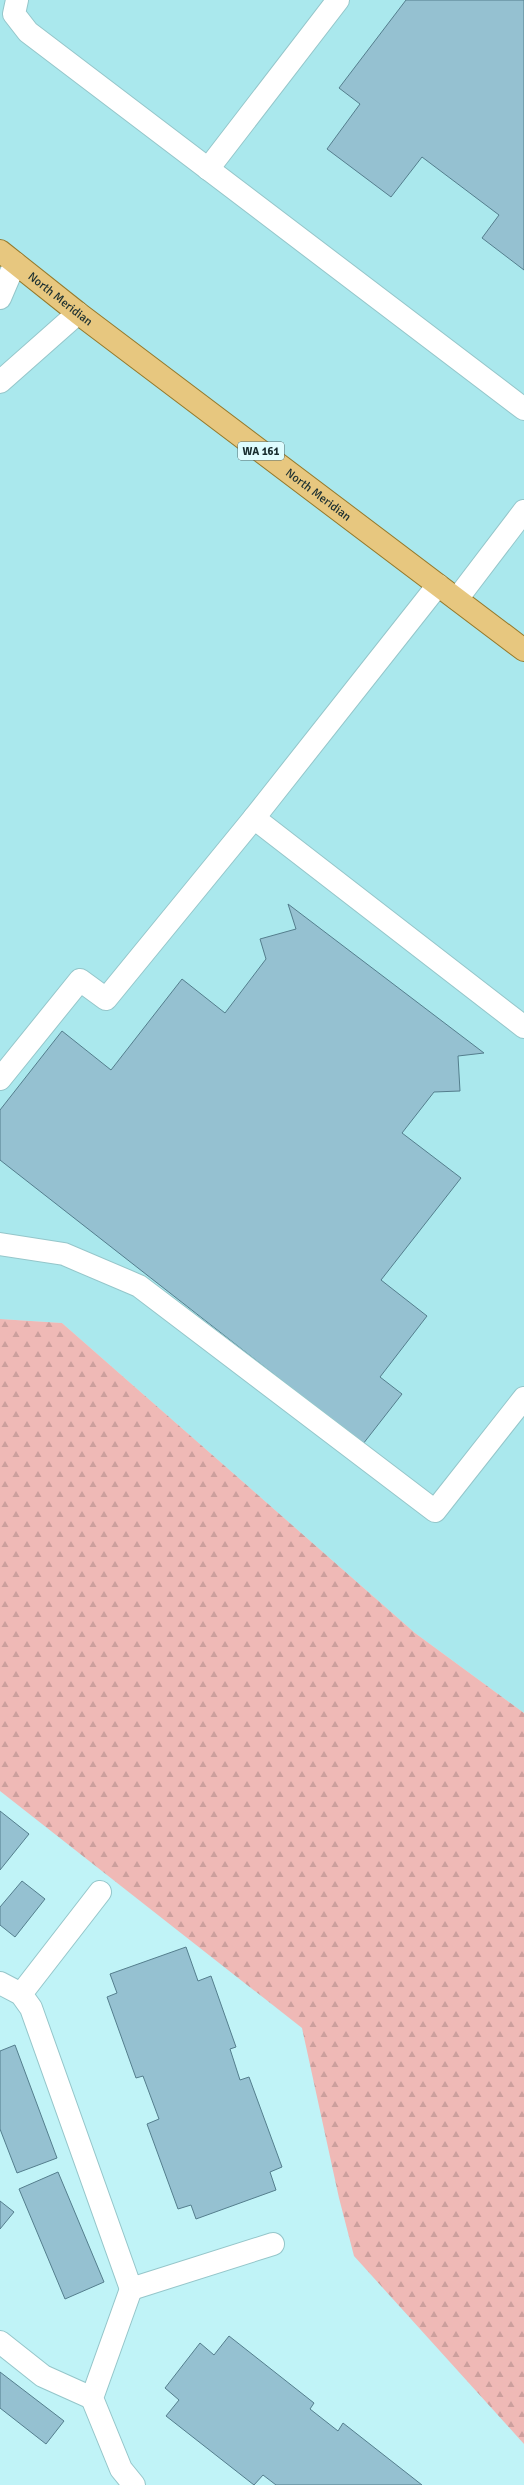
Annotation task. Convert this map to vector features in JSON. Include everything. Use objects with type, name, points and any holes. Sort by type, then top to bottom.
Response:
[{"type":"main road","name":"North Meridian","points":[[8,257],[78,312],[524,650]]},
{"type":"lane","points":[[17,0],[14,14],[28,32],[524,409]]},
{"type":"lane","points":[[208,169],[338,0]]},
{"type":"lane","points":[[0,298],[8,257]]},
{"type":"lane","points":[[0,382],[78,312]]},
{"type":"lane","points":[[457,599],[524,511]]},
{"type":"lane","points":[[0,1079],[80,980],[106,999],[254,818],[438,585]]},
{"type":"lane","points":[[254,818],[524,1027]]},
{"type":"lane","points":[[0,1244],[64,1254],[139,1286],[435,1511],[524,1398]]},
{"type":"lane","points":[[21,1994],[100,1892]]},
{"type":"lane","points":[[0,1983],[21,1994],[31,2008],[131,2289],[92,2398],[120,2469],[134,2485]]},
{"type":"lane","points":[[131,2289],[273,2244]]},
{"type":"lane","points":[[0,2342],[43,2376],[92,2398]]},
{"type":"shaded area","points":[[0,0],[524,0],[524,1713],[415,1633],[62,1323],[0,1319]]},
{"type":"green space","points":[[0,1319],[62,1323],[415,1633],[524,1713],[524,2444],[354,2256],[339,2198],[302,2028],[0,1791]]},
{"type":"building","points":[[406,0],[524,0],[524,270],[482,238],[499,215],[422,157],[391,197],[327,149],[360,104],[339,88]]},
{"type":"building","points":[[288,904],[484,1053],[458,1056],[460,1091],[434,1092],[402,1133],[461,1178],[381,1280],[427,1316],[380,1377],[402,1394],[363,1444],[0,1160],[0,1110],[62,1031],[111,1070],[182,979],[225,1013],[266,959],[260,939],[296,929]]},
{"type":"building","points":[[0,1811],[29,1834],[0,1870]]},
{"type":"building","points":[[22,1881],[45,1899],[15,1937],[0,1925],[0,1907]]},
{"type":"building","points":[[186,1947],[198,1981],[211,1976],[236,2047],[230,2049],[240,2080],[249,2077],[282,2167],[270,2172],[276,2190],[196,2219],[191,2205],[178,2209],[147,2124],[159,2119],[143,2076],[136,2078],[107,1997],[117,1993],[110,1974]]},
{"type":"building","points":[[15,2045],[57,2158],[17,2173],[0,2129],[0,2051]]},
{"type":"building","points":[[58,2172],[104,2282],[65,2299],[19,2189]]},
{"type":"building","points":[[0,2201],[14,2212],[0,2229]]},
{"type":"building","points":[[229,2336],[314,2403],[310,2409],[338,2431],[343,2423],[422,2485],[276,2485],[263,2475],[254,2485],[166,2416],[179,2400],[165,2388],[200,2343],[214,2355]]},
{"type":"building","points":[[0,2372],[64,2421],[46,2444],[0,2408]]}]
